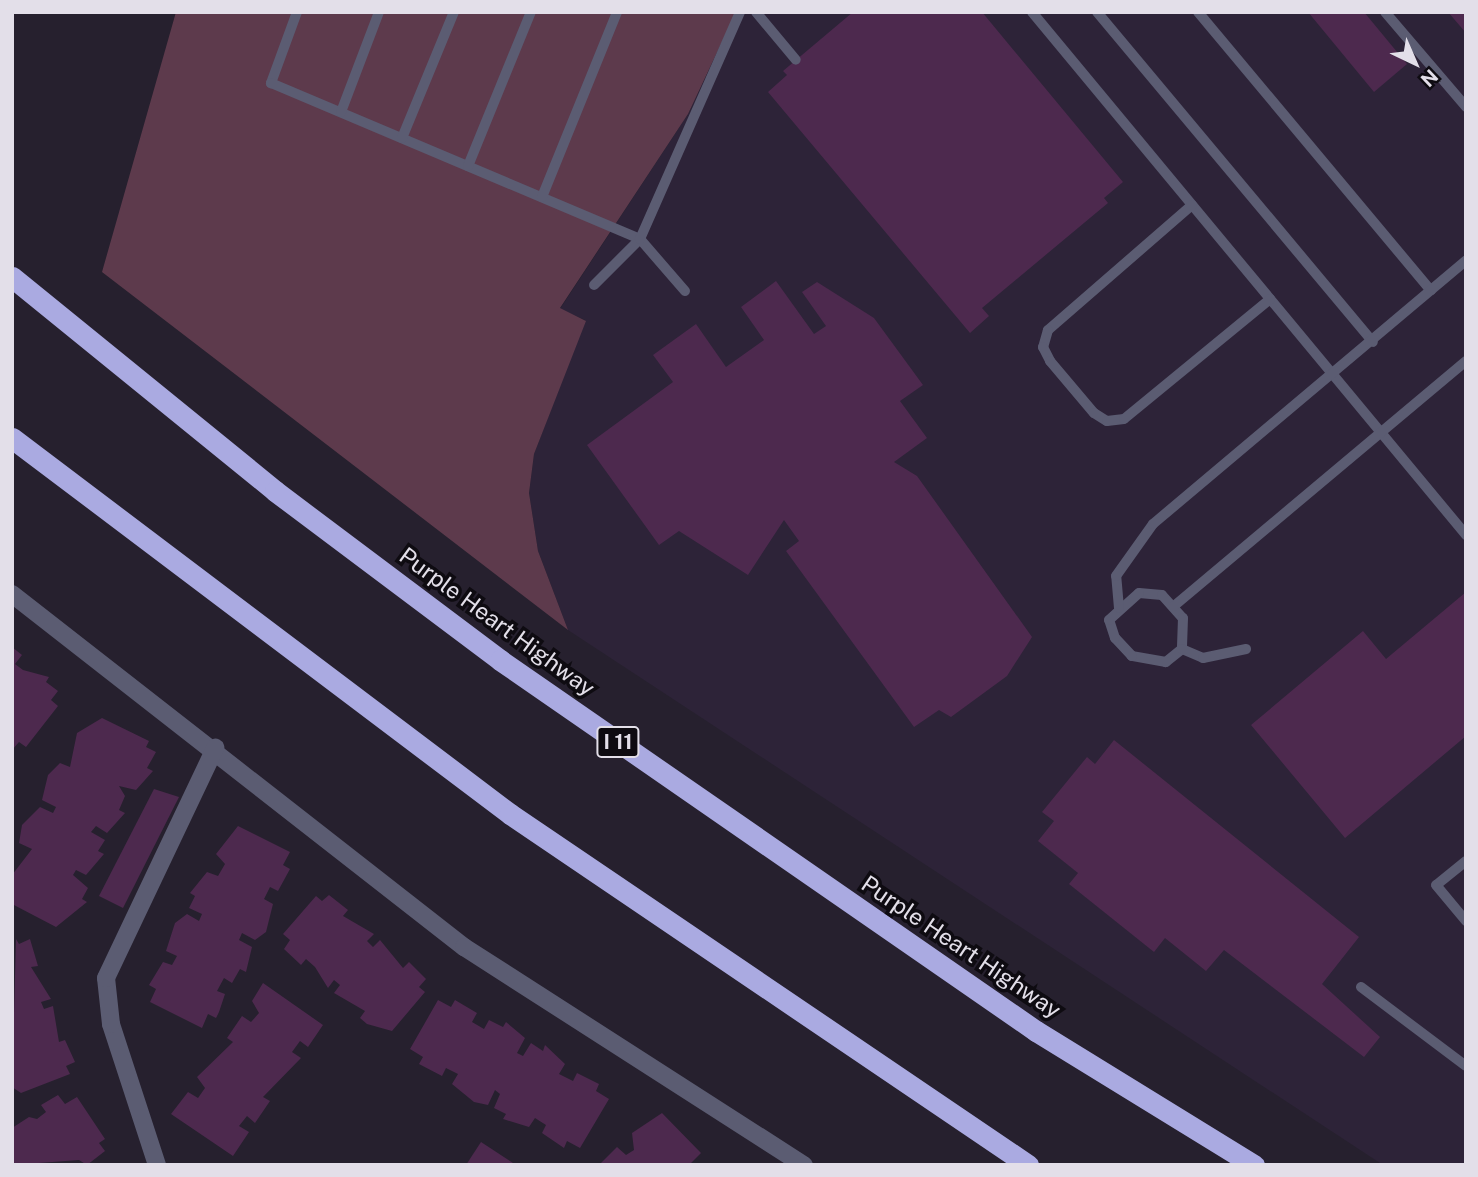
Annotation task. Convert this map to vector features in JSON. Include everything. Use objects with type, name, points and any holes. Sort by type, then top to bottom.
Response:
[{"type":"highway","name":"Purple Heart Highway","points":[[12,277],[275,491],[500,660],[1036,1031],[1254,1165]]},
{"type":"highway","points":[[12,438],[510,814],[1028,1165]]},
{"type":"street","points":[[12,594],[215,748],[464,947],[779,1158],[804,1165]]},
{"type":"street","points":[[157,1165],[111,1024],[106,978],[215,748]]},
{"type":"lane","points":[[297,12],[271,83],[639,239],[685,291]]},
{"type":"lane","points":[[341,112],[379,12]]},
{"type":"lane","points":[[402,138],[454,12]]},
{"type":"lane","points":[[468,166],[531,12]]},
{"type":"lane","points":[[541,197],[617,12]]},
{"type":"lane","points":[[594,285],[639,239],[740,12]]},
{"type":"lane","points":[[756,12],[796,60]]},
{"type":"lane","points":[[1032,12],[1466,535]]},
{"type":"lane","points":[[1097,12],[1373,342]]},
{"type":"lane","points":[[1198,12],[1431,291]]},
{"type":"lane","points":[[1385,12],[1466,107]]},
{"type":"lane","points":[[1192,205],[1048,330],[1044,347],[1050,361],[1094,413],[1107,421],[1124,419],[1270,299]]},
{"type":"lane","points":[[1119,607],[1116,576],[1153,524],[1373,342],[1466,260]]},
{"type":"lane","points":[[1174,606],[1466,361]]},
{"type":"lane","points":[[1139,593],[1162,595],[1174,606],[1183,618],[1182,649],[1166,662],[1132,656],[1115,638],[1110,620],[1119,607],[1139,593]]},
{"type":"lane","points":[[1182,649],[1203,658],[1246,649]]},
{"type":"lane","points":[[1466,862],[1436,886],[1466,922]]},
{"type":"lane","points":[[1361,987],[1466,1066]]},
{"type":"shaded area","points":[[176,12],[736,12],[688,114],[560,308],[586,321],[534,454],[529,493],[538,551],[568,630],[102,272]]},
{"type":"shaded area","points":[[736,12],[1466,12],[1466,1165],[1383,1165],[568,630],[538,551],[529,493],[534,454],[585,320],[560,309],[688,114]]},
{"type":"building","points":[[853,12],[982,12],[1123,182],[1104,198],[1108,203],[982,308],[989,316],[970,333],[768,92],[787,75],[783,71]]},
{"type":"building","points":[[1308,12],[1364,12],[1407,64],[1374,92]]},
{"type":"building","points":[[1448,12],[1466,12],[1466,33]]},
{"type":"building","points":[[776,281],[814,334],[826,326],[802,292],[817,282],[874,318],[923,385],[900,401],[927,438],[894,462],[917,476],[1032,637],[1007,676],[951,717],[939,710],[914,727],[786,551],[799,541],[784,520],[748,575],[679,531],[659,545],[587,445],[673,382],[653,355],[696,324],[726,367],[764,340],[741,307]]},
{"type":"building","points":[[1466,592],[1466,736],[1345,838],[1251,725],[1363,631],[1386,659]]},
{"type":"building","points":[[12,647],[22,655],[15,664],[23,670],[49,677],[46,682],[58,691],[51,700],[58,706],[26,747],[19,742],[12,750]]},
{"type":"building","points":[[102,718],[149,741],[146,747],[156,752],[147,768],[153,771],[136,790],[119,786],[125,796],[119,810],[125,813],[107,833],[96,826],[91,832],[105,840],[98,851],[104,854],[86,875],[76,870],[73,875],[88,888],[82,899],[87,902],[56,927],[12,904],[12,875],[32,849],[19,843],[22,825],[40,807],[53,813],[56,807],[42,800],[48,775],[60,763],[70,767],[77,733]]},
{"type":"building","points":[[1114,740],[1359,937],[1322,984],[1380,1037],[1364,1057],[1224,950],[1206,971],[1165,938],[1154,952],[1069,884],[1078,873],[1038,841],[1054,821],[1042,812],[1087,757],[1095,764]]},
{"type":"building","points":[[154,789],[179,797],[123,908],[99,896]]},
{"type":"building","points":[[238,826],[290,852],[283,865],[290,869],[278,891],[270,887],[264,899],[273,904],[266,932],[255,940],[242,933],[239,940],[252,947],[246,972],[240,969],[232,983],[224,978],[217,991],[225,994],[219,1012],[216,1018],[208,1014],[202,1028],[150,1002],[156,989],[149,985],[163,962],[172,965],[177,956],[166,951],[175,923],[187,914],[199,921],[202,914],[189,908],[195,896],[190,893],[207,872],[218,876],[225,864],[216,854]]},
{"type":"building","points":[[329,895],[348,910],[343,916],[374,934],[367,941],[373,947],[380,940],[403,968],[409,962],[426,979],[419,987],[425,992],[392,1031],[367,1024],[360,1018],[365,1011],[334,993],[340,985],[334,980],[328,988],[315,967],[306,959],[301,965],[284,949],[290,940],[283,934],[316,896],[322,901]]},
{"type":"building","points":[[16,939],[19,944],[30,939],[38,966],[31,967],[51,999],[41,1002],[44,1009],[53,1006],[59,1042],[65,1040],[75,1062],[66,1066],[70,1074],[21,1093],[12,1087]]},
{"type":"building","points":[[263,983],[323,1025],[308,1047],[300,1041],[292,1052],[301,1058],[263,1097],[270,1101],[255,1123],[247,1116],[239,1126],[249,1132],[233,1156],[171,1114],[188,1092],[198,1098],[205,1088],[197,1077],[233,1042],[227,1038],[242,1016],[251,1022],[259,1013],[252,1001]]},
{"type":"building","points":[[438,1000],[451,1007],[455,1000],[477,1013],[472,1022],[484,1029],[489,1020],[503,1027],[506,1022],[525,1038],[517,1053],[523,1056],[531,1043],[543,1051],[545,1045],[565,1064],[559,1074],[573,1081],[577,1073],[599,1084],[596,1091],[609,1099],[580,1148],[567,1141],[564,1148],[542,1133],[546,1125],[535,1118],[529,1127],[503,1119],[506,1114],[494,1108],[500,1094],[495,1090],[488,1105],[474,1102],[452,1084],[458,1074],[446,1068],[442,1076],[419,1064],[423,1057],[410,1049]]},
{"type":"building","points":[[58,1095],[65,1104],[77,1097],[105,1139],[99,1143],[105,1151],[87,1165],[79,1160],[12,1165],[12,1128],[29,1117],[37,1119],[46,1112],[41,1105]]},
{"type":"building","points":[[662,1113],[701,1153],[689,1165],[599,1165],[617,1147],[626,1155],[634,1150],[632,1133]]},
{"type":"building","points":[[481,1142],[516,1165],[466,1165]]}]
